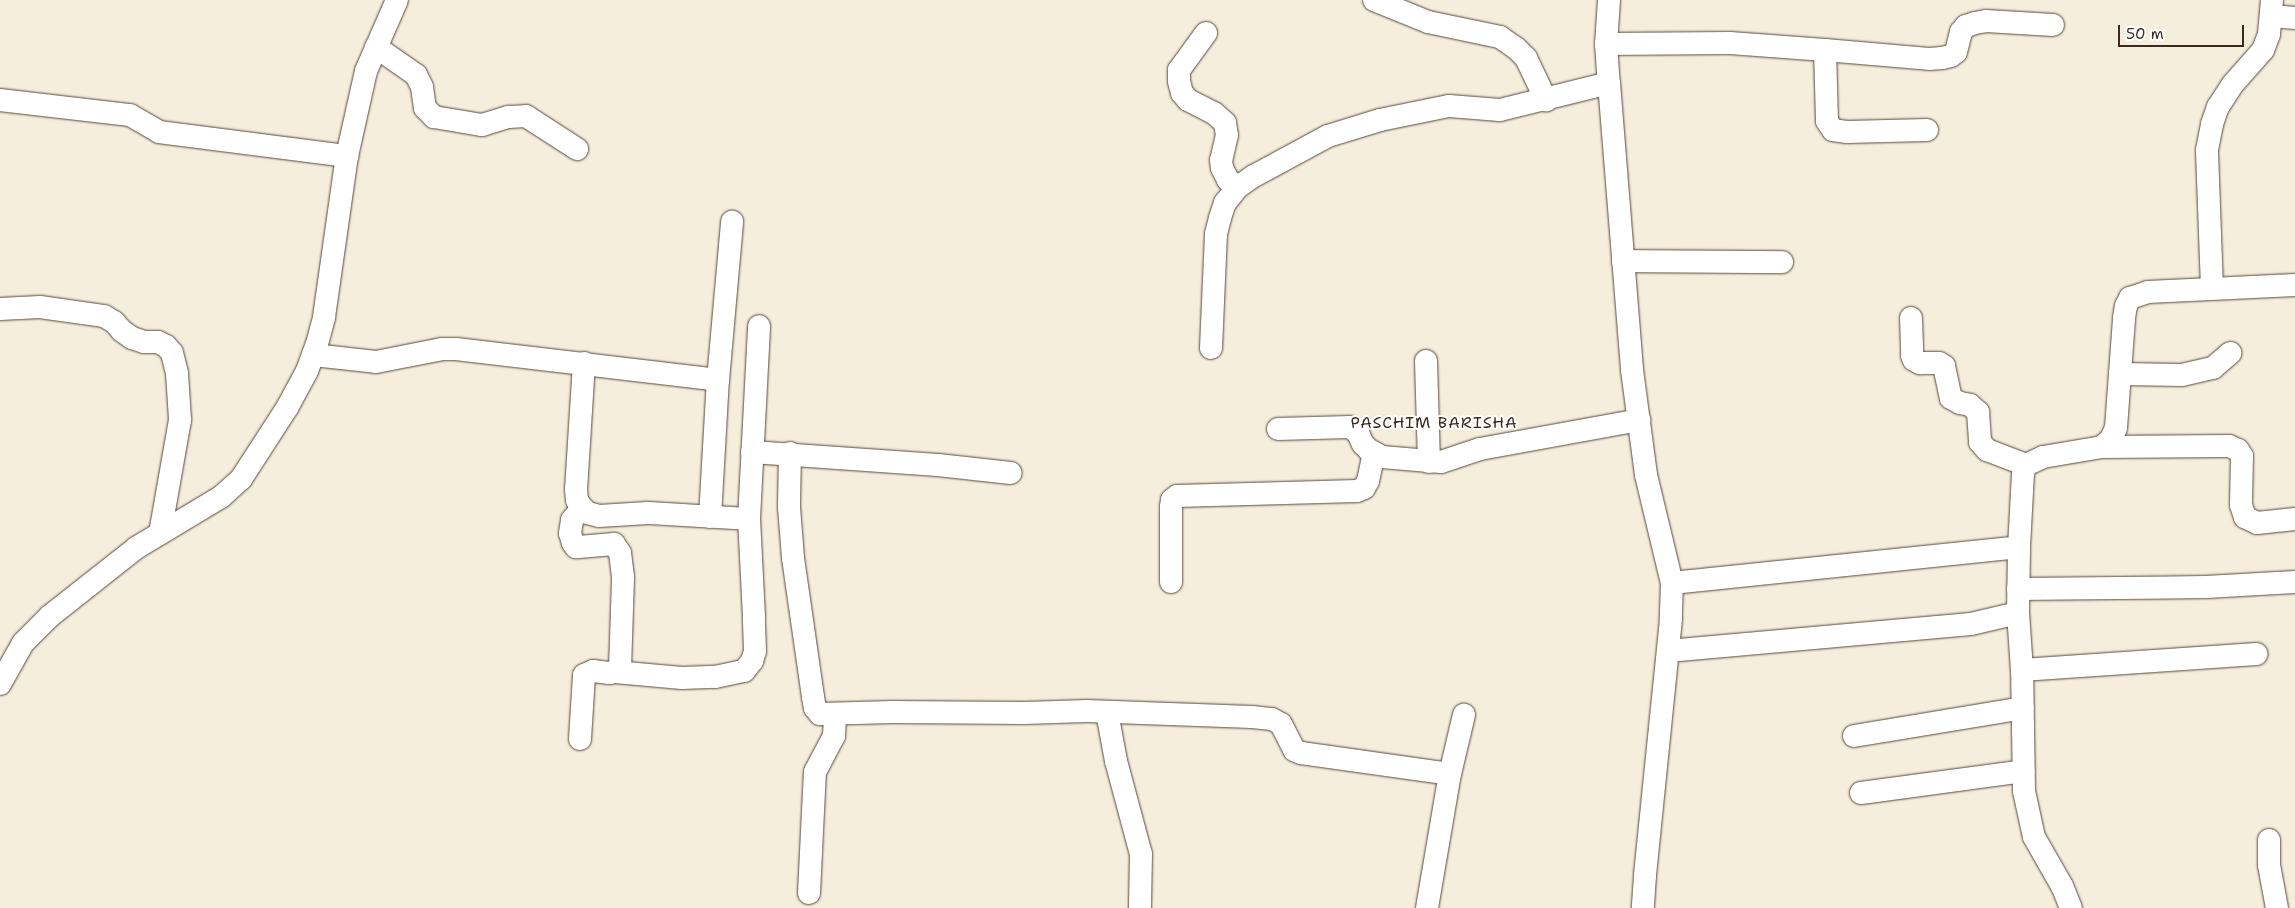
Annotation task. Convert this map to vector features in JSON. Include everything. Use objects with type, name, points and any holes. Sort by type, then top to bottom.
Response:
[{"type":"street","points":[[0,684],[23,643],[50,616],[136,548],[222,497],[241,479],[287,408],[307,371],[324,317],[347,156],[366,71],[397,0]]},
{"type":"street","points":[[1374,0],[1428,22],[1500,37],[1526,58],[1546,100]]},
{"type":"street","points":[[1609,0],[1606,44],[1628,334],[1646,475],[1672,584],[1668,651],[1643,908]]},
{"type":"street","points":[[2212,288],[2207,150],[2212,124],[2218,107],[2233,84],[2263,50],[2272,8],[2295,18]]},
{"type":"street","points":[[1606,44],[1730,43],[1929,59],[1951,56],[1956,52],[1961,32],[1966,26],[1975,23],[1986,21],[2054,25]]},
{"type":"street","points":[[1206,33],[1179,70],[1179,81],[1182,94],[1188,100],[1214,114],[1225,123],[1227,135],[1221,160],[1222,168],[1228,180],[1238,187]]},
{"type":"street","points":[[376,47],[416,75],[422,86],[425,108],[434,117],[482,125],[509,117],[526,116],[577,149]]},
{"type":"street","points":[[1825,50],[1827,121],[1833,130],[1847,132],[1927,130]]},
{"type":"street","points":[[1211,348],[1216,234],[1225,202],[1238,187],[1328,136],[1372,122],[1449,106],[1500,110],[1546,100],[1609,82]]},
{"type":"street","points":[[0,100],[130,114],[159,132],[347,156]]},
{"type":"street","points":[[710,517],[718,380],[732,222]]},
{"type":"street","points":[[1623,261],[1782,262]]},
{"type":"street","points":[[2102,447],[2111,439],[2116,428],[2126,306],[2130,298],[2148,292],[2295,285]]},
{"type":"street","points":[[0,309],[40,307],[104,316],[132,338],[144,342],[158,342],[166,346],[172,353],[177,373],[180,420],[160,533]]},
{"type":"street","points":[[1911,318],[1912,356],[1914,360],[1920,363],[1939,363],[1944,366],[1951,398],[1960,403],[1970,405],[1978,412],[1980,438],[1983,446],[1998,455],[2026,464],[2042,457],[2102,447],[2229,446],[2238,450],[2242,456],[2241,505],[2245,517],[2257,523],[2295,519]]},
{"type":"street","points":[[580,739],[582,682],[584,676],[593,671],[697,678],[744,672],[752,661],[755,651],[749,519],[759,326]]},
{"type":"street","points":[[312,355],[376,362],[442,349],[584,363],[718,380]]},
{"type":"street","points":[[2120,374],[2182,375],[2213,368],[2230,353]]},
{"type":"street","points":[[1426,361],[1429,462]]},
{"type":"street","points":[[584,363],[576,489],[577,500],[582,508],[588,513],[599,516],[630,513],[749,519]]},
{"type":"street","points":[[1278,429],[1350,427],[1355,429],[1363,444],[1374,453],[1388,459],[1420,459],[1429,462],[1441,462],[1480,449],[1639,420]]},
{"type":"street","points":[[752,452],[790,453],[1011,473]]},
{"type":"street","points":[[790,453],[789,506],[792,558],[812,697],[815,708],[820,714],[1107,712],[1181,713],[1272,720],[1281,724],[1294,750],[1301,753],[1450,774]]},
{"type":"street","points":[[1171,582],[1171,507],[1172,500],[1177,496],[1357,492],[1364,488],[1368,481],[1374,453]]},
{"type":"street","points":[[2026,464],[2023,473],[2018,589],[2022,670],[2024,791],[2034,837],[2062,886],[2071,908]]},
{"type":"street","points":[[582,508],[572,520],[570,533],[576,547],[614,544],[620,553],[622,563],[621,663],[620,669],[615,672]]},
{"type":"street","points":[[1672,584],[2019,547]]},
{"type":"street","points":[[2018,589],[2206,587],[2295,582]]},
{"type":"street","points":[[1668,651],[1970,624],[2018,613]]},
{"type":"street","points":[[2022,670],[2256,654]]},
{"type":"street","points":[[1854,736],[2023,708]]},
{"type":"street","points":[[1107,712],[1116,761],[1141,854],[1140,908]]},
{"type":"street","points":[[809,893],[815,772],[834,736],[835,714]]},
{"type":"street","points":[[1427,908],[1450,774],[1464,715]]},
{"type":"street","points":[[1861,794],[2024,771]]},
{"type":"street","points":[[2268,840],[2269,865],[2277,908]]},
{"type":"district","name":"PASCHIM BARISHA","points":[[1434,423]]}]
